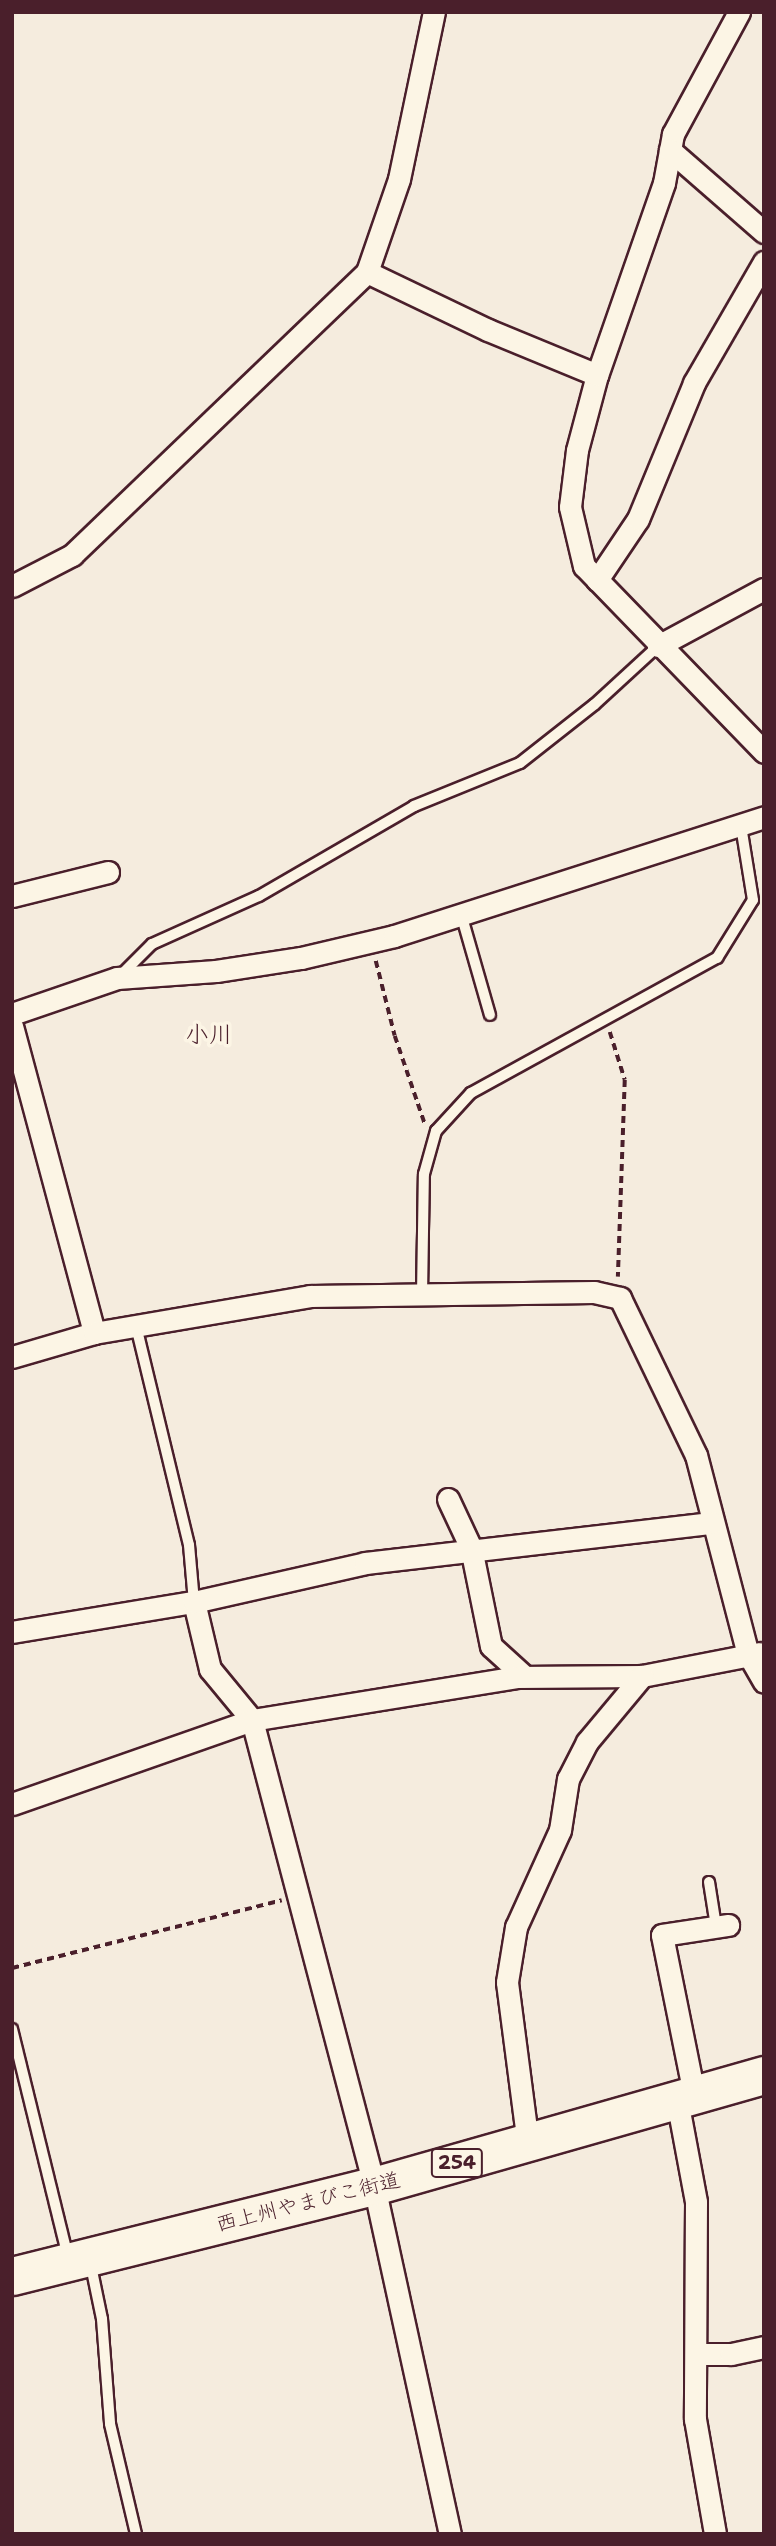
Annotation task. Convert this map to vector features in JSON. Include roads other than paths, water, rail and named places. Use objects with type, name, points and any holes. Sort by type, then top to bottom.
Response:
[{"type":"highway","name":"西上州やまびこ街道","points":[[12,2276],[374,2186],[764,2075]]},
{"type":"street","points":[[12,586],[72,555],[367,272],[399,179],[434,12]]},
{"type":"street","points":[[739,12],[702,72],[673,134],[664,183],[597,375],[577,450],[569,507],[584,566],[764,752]]},
{"type":"street","points":[[670,150],[764,232]]},
{"type":"street","points":[[597,580],[638,519],[694,383],[764,262]]},
{"type":"street","points":[[367,272],[488,330],[597,375]]},
{"type":"street","points":[[659,646],[764,589]]},
{"type":"street","points":[[12,1014],[117,978],[216,971],[371,942],[741,827],[764,817]]},
{"type":"street","points":[[12,896],[108,872]]},
{"type":"street","points":[[12,1026],[94,1333]]},
{"type":"street","points":[[12,1357],[94,1333],[271,1300],[422,1295],[620,1298],[696,1455],[712,1523],[764,1682]]},
{"type":"street","points":[[448,1499],[471,1548],[491,1646],[524,1676]]},
{"type":"street","points":[[12,1632],[194,1602],[365,1563],[471,1548],[712,1523]]},
{"type":"street","points":[[194,1602],[210,1669],[253,1720],[374,2186],[450,2534]]},
{"type":"street","points":[[12,1804],[253,1720],[524,1676],[642,1676],[756,1653]]},
{"type":"street","points":[[528,2144],[506,1982],[516,1927],[560,1830],[568,1779],[587,1742],[642,1676]]},
{"type":"street","points":[[715,2534],[697,2449],[696,2202],[685,2097],[662,1935],[722,1926]]},
{"type":"street","points":[[696,2354],[764,2347]]},
{"type":"lane","points":[[117,978],[152,944],[259,896],[414,806],[520,763],[595,704],[659,646]]},
{"type":"lane","points":[[422,1295],[424,1174],[433,1138],[471,1093],[717,958],[753,900],[741,827]]},
{"type":"lane","points":[[461,914],[490,1015]]},
{"type":"lane","points":[[136,1326],[189,1545],[194,1602]]},
{"type":"lane","points":[[709,1882],[722,1926]]},
{"type":"lane","points":[[12,2029],[79,2260],[102,2319],[110,2424],[136,2534]]},
{"type":"district","name":"小川","points":[[209,1035]]}]
